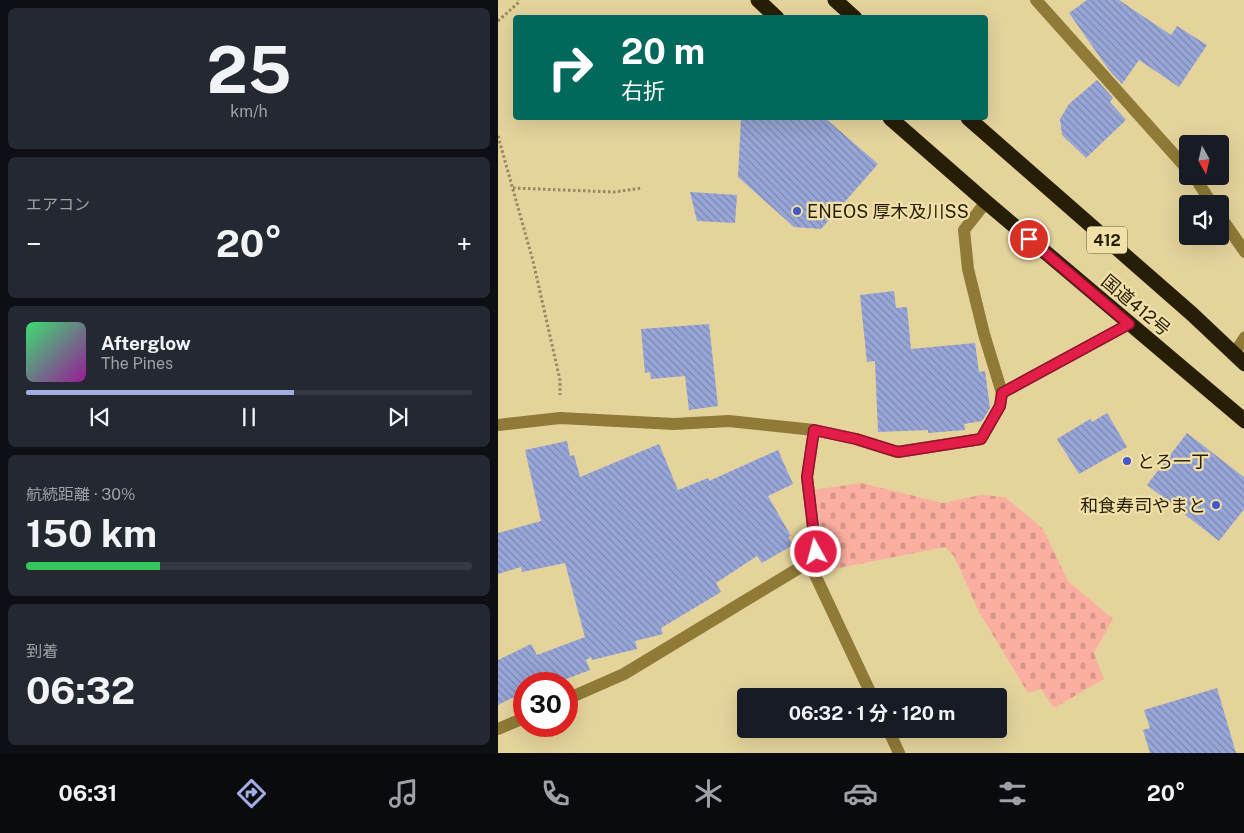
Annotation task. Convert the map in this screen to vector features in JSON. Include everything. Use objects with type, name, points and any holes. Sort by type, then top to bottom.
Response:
[{"type":"highway","points":[[758,0],[774,15]]},
{"type":"highway","points":[[835,0],[852,15]]},
{"type":"highway","name":"国道412号","points":[[892,120],[1244,422]]},
{"type":"highway","name":"国道412号","points":[[970,120],[1192,314],[1239,359]]},
{"type":"street","points":[[1036,0],[1179,160]]},
{"type":"street","points":[[498,425],[560,418],[674,424],[729,421],[814,430],[856,439],[898,452],[981,439],[1000,406],[1002,393],[984,334],[968,268],[964,230],[986,202]]},
{"type":"street","points":[[1229,230],[1244,252]]},
{"type":"street","points":[[1002,393],[1129,324]]},
{"type":"street","points":[[1239,359],[1244,338]]},
{"type":"street","points":[[578,694],[624,674],[809,562],[816,552],[807,477],[814,430]]},
{"type":"street","points":[[809,562],[868,688]]},
{"type":"street","points":[[498,729],[513,723]]},
{"type":"street","points":[[892,738],[899,753]]},
{"type":"path","points":[[498,21],[519,0]]},
{"type":"path","points":[[498,136],[533,261],[560,380],[560,418]]},
{"type":"path","points":[[513,188],[614,192],[642,188]]},
{"type":"green space","points":[[861,483],[943,503],[981,495],[1005,497],[1043,529],[1068,581],[1113,619],[1094,653],[1104,679],[1054,708],[1041,689],[1028,693],[978,610],[954,556],[945,547],[829,570],[813,490]]},
{"type":"building","points":[[1087,0],[1119,0],[1171,35],[1177,26],[1207,45],[1179,87],[1139,60],[1122,84],[1109,70],[1069,13]]},
{"type":"building","points":[[1097,80],[1113,98],[1110,102],[1126,120],[1086,158],[1062,135],[1060,119],[1069,104]]},
{"type":"building","points":[[741,120],[827,120],[878,164],[821,229],[794,227],[738,177]]},
{"type":"building","points":[[690,192],[737,195],[735,223],[697,221]]},
{"type":"building","points":[[894,291],[896,308],[907,307],[911,349],[975,343],[979,372],[985,371],[990,408],[982,421],[964,424],[965,430],[928,433],[928,430],[878,432],[875,361],[867,362],[860,295]]},
{"type":"building","points":[[709,324],[718,406],[689,410],[685,376],[651,379],[650,372],[645,373],[641,329]]},
{"type":"building","points":[[1107,413],[1127,447],[1079,474],[1057,439],[1090,419],[1092,422]]},
{"type":"building","points":[[1187,433],[1245,478],[1245,508],[1219,541],[1147,485]]},
{"type":"building","points":[[567,441],[570,456],[574,455],[580,477],[659,444],[678,490],[708,478],[709,481],[778,450],[793,484],[768,496],[791,536],[788,537],[793,545],[762,563],[757,556],[716,583],[721,592],[661,628],[663,634],[635,641],[637,649],[592,660],[591,657],[586,660],[590,670],[578,675],[578,672],[513,672],[513,698],[498,705],[498,660],[531,644],[537,655],[585,637],[565,563],[522,572],[521,567],[498,574],[498,533],[541,521],[525,450]]},
{"type":"building","points":[[1217,688],[1236,753],[1150,753],[1143,730],[1150,728],[1144,710]]},
{"type":"place","name":"ENEOS 厚木及川SS","points":[[797,211]]},
{"type":"place","name":"とろ一丁","points":[[1127,461]]},
{"type":"place","name":"和食寿司やまと","points":[[1216,505]]},
{"type":"route","points":[[816,552],[807,477],[814,430],[856,439],[898,452],[981,439],[1000,406],[1002,393],[1129,324],[1029,239]]}]
